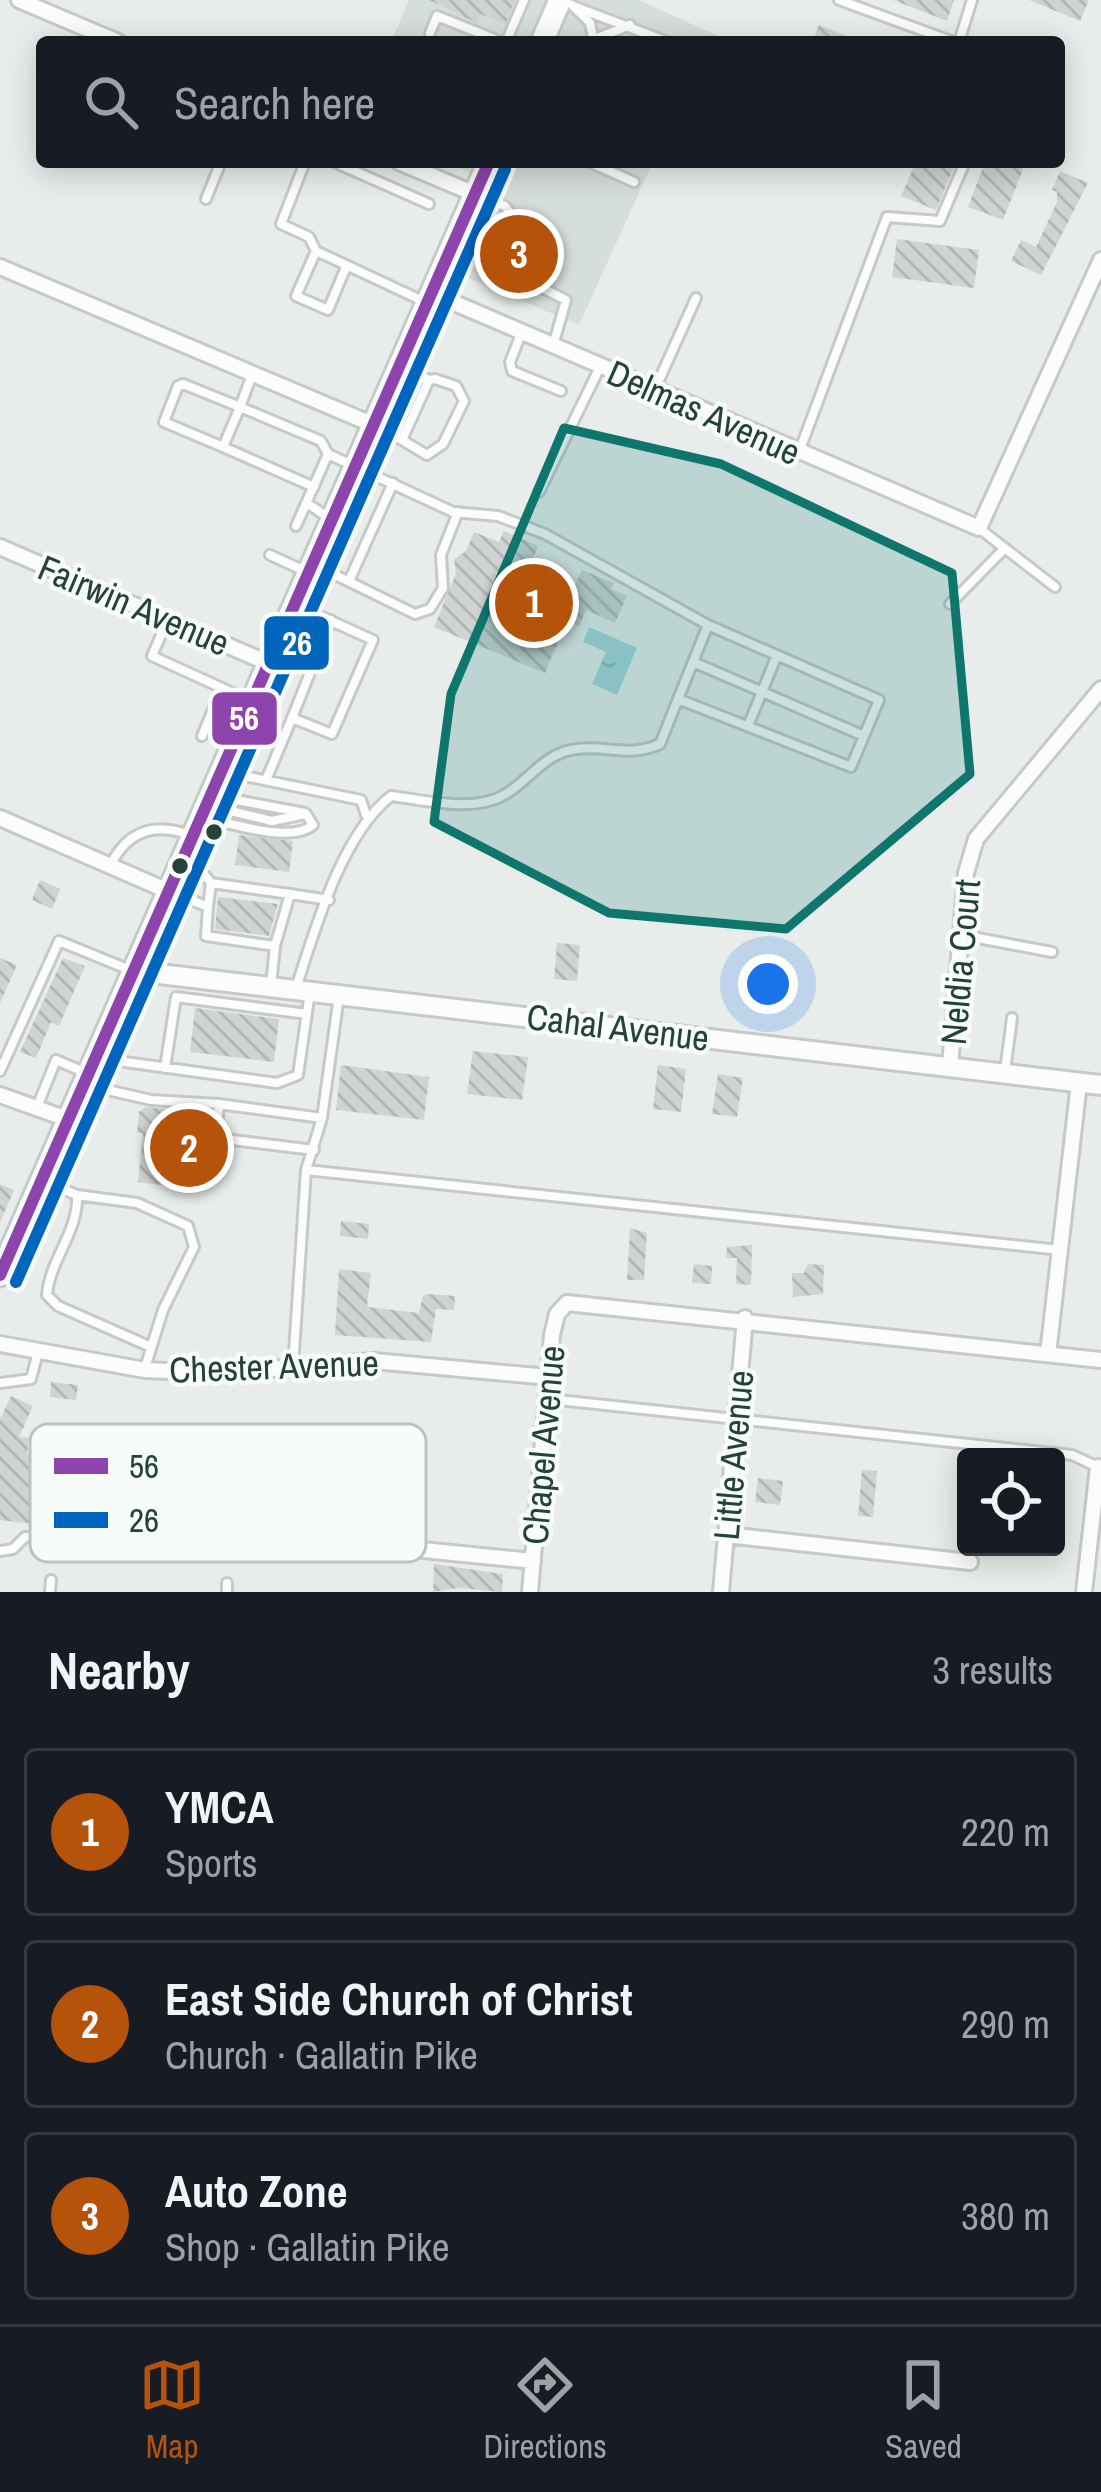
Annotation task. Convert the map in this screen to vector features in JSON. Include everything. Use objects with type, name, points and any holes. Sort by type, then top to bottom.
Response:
[{"type":"main road","points":[[546,36],[566,2]]},
{"type":"main road","points":[[1,1269],[486,168]]},
{"type":"street","points":[[19,0],[104,36]]},
{"type":"street","points":[[413,168],[475,194]]},
{"type":"street","points":[[979,528],[1101,260]]},
{"type":"street","points":[[0,267],[374,425]]},
{"type":"street","name":"Delmas Avenue","points":[[428,297],[522,332],[979,528]]},
{"type":"street","name":"Fairwin Avenue","points":[[0,547],[268,663]]},
{"type":"street","name":"Neldia Court","points":[[950,1066],[966,873],[976,839],[1101,689]]},
{"type":"street","points":[[0,818],[168,891]]},
{"type":"street","name":"Cahal Avenue","points":[[134,970],[1101,1085]]},
{"type":"street","points":[[1048,1354],[1079,1083]]},
{"type":"street","points":[[0,1095],[70,1120]]},
{"type":"street","name":"Chapel Avenue","points":[[530,1592],[557,1313],[567,1303],[745,1318]]},
{"type":"street","points":[[745,1318],[1101,1360]]},
{"type":"street","name":"Little Avenue","points":[[721,1592],[745,1318]]},
{"type":"street","name":"Chester Avenue","points":[[0,1344],[145,1370],[293,1370],[374,1361],[549,1377]]},
{"type":"street","points":[[1084,1592],[1098,1467]]},
{"type":"street","points":[[727,1535],[970,1562]]},
{"type":"street","points":[[426,1550],[533,1561]]},
{"type":"lane","points":[[507,36],[524,0]]},
{"type":"lane","points":[[959,36],[972,0]]},
{"type":"lane","points":[[837,1],[939,36]]},
{"type":"lane","points":[[566,2],[654,36]]},
{"type":"lane","points":[[566,2],[590,23],[593,36]]},
{"type":"lane","points":[[430,33],[437,16],[489,36]]},
{"type":"lane","points":[[606,36],[630,26]]},
{"type":"lane","points":[[206,199],[219,168]]},
{"type":"lane","points":[[302,168],[281,224],[309,237],[316,251],[346,267],[428,297]]},
{"type":"lane","points":[[348,168],[429,204]]},
{"type":"lane","points":[[602,168],[634,182]]},
{"type":"lane","points":[[798,454],[887,217],[940,220],[962,168]]},
{"type":"lane","points":[[475,194],[506,206],[517,222],[501,255],[505,269],[566,300],[553,346]]},
{"type":"lane","points":[[316,251],[296,296],[328,310],[346,267]]},
{"type":"lane","points":[[655,391],[696,298]]},
{"type":"lane","points":[[522,332],[510,362],[512,371],[561,391]]},
{"type":"lane","points":[[374,425],[427,455],[435,453],[464,401],[456,386],[399,366]]},
{"type":"lane","points":[[539,492],[600,367]]},
{"type":"lane","points":[[223,447],[252,375]]},
{"type":"lane","points":[[402,440],[429,380]]},
{"type":"lane","points":[[314,487],[163,421],[183,383],[321,441],[328,454],[458,512],[498,516],[545,534],[708,625],[880,700],[850,767],[678,699]]},
{"type":"lane","points":[[296,526],[328,454]]},
{"type":"lane","points":[[349,581],[393,483]]},
{"type":"lane","points":[[307,502],[332,519]]},
{"type":"lane","points":[[270,554],[349,581],[415,614],[430,610],[443,588],[441,555],[458,512]]},
{"type":"lane","points":[[979,528],[1055,587]]},
{"type":"lane","points":[[950,604],[1005,548]]},
{"type":"lane","points":[[292,718],[332,734],[373,640],[295,604]]},
{"type":"lane","points":[[168,620],[152,656],[251,701]]},
{"type":"lane","points":[[266,780],[332,620]]},
{"type":"lane","points":[[99,1050],[125,1062],[277,1083],[298,1076],[307,1014],[303,990],[329,900],[366,815],[391,796],[482,802],[505,795],[555,756],[576,749],[638,754],[660,744],[708,625]]},
{"type":"lane","points":[[748,727],[777,655]]},
{"type":"lane","points":[[693,662],[864,736]]},
{"type":"lane","points":[[202,736],[222,688]]},
{"type":"lane","points":[[221,771],[361,800],[366,815]]},
{"type":"lane","points":[[110,865],[126,840],[140,833],[263,802],[306,814],[314,825],[304,832],[199,821]]},
{"type":"lane","points":[[199,821],[306,814]]},
{"type":"lane","points":[[199,821],[211,883],[206,936],[253,938],[275,946]]},
{"type":"lane","points":[[211,883],[329,900]]},
{"type":"lane","points":[[236,899],[237,887]]},
{"type":"lane","points":[[258,902],[260,890]]},
{"type":"lane","points":[[168,891],[208,907]]},
{"type":"lane","points":[[270,986],[275,946],[290,894]]},
{"type":"lane","points":[[960,935],[1052,952]]},
{"type":"lane","points":[[0,1071],[59,940],[134,970]]},
{"type":"lane","points":[[293,1370],[306,1170],[322,1118],[340,994]]},
{"type":"lane","points":[[165,1068],[173,1001],[307,1014]]},
{"type":"lane","points":[[1005,1073],[1012,1018]]},
{"type":"lane","points":[[36,1108],[56,1060],[86,1079],[151,1100],[322,1118]]},
{"type":"lane","points":[[219,1104],[216,1138],[314,1150]]},
{"type":"lane","points":[[306,1170],[1061,1250]]},
{"type":"lane","points":[[42,1181],[77,1195],[137,1203],[188,1226],[194,1247],[145,1370]]},
{"type":"lane","points":[[77,1195],[78,1214],[49,1278],[47,1295],[58,1306],[152,1347]]},
{"type":"lane","points":[[0,1383],[31,1379],[38,1351]]},
{"type":"lane","points":[[549,1400],[1072,1455],[1098,1467]]},
{"type":"lane","points":[[0,1551],[13,1549],[30,1537]]},
{"type":"lane","points":[[50,1592],[51,1580]]},
{"type":"highlighted area","points":[[564,428],[721,464],[952,573],[970,774],[786,929],[609,913],[434,822],[451,694]]},
{"type":"shaded area","points":[[409,0],[639,0],[718,36],[394,36]]},
{"type":"shaded area","points":[[459,168],[650,168],[579,325],[462,275],[500,185]]},
{"type":"water","points":[[589,627],[637,648],[617,695],[592,684],[606,652],[583,642]]},
{"type":"building","points":[[429,0],[515,0],[505,24],[480,14],[477,23]]},
{"type":"building","points":[[893,0],[954,0],[947,21]]},
{"type":"building","points":[[1029,0],[1089,0],[1080,21]]},
{"type":"building","points":[[819,25],[846,36],[814,36]]},
{"type":"building","points":[[913,168],[954,168],[936,210],[901,196]]},
{"type":"building","points":[[983,168],[1024,168],[1003,220],[968,207]]},
{"type":"building","points":[[1060,171],[1088,183],[1041,275],[1011,261],[1021,240],[1036,247],[1057,202],[1057,192],[1052,190]]},
{"type":"building","points":[[897,239],[979,250],[974,288],[892,277]]},
{"type":"building","points":[[504,531],[538,546],[530,566],[575,585],[582,570],[614,583],[611,589],[627,596],[615,623],[586,610],[579,626],[567,621],[545,673],[434,627],[456,573],[454,559],[466,551],[474,532],[499,542]]},
{"type":"building","points":[[239,835],[293,841],[289,872],[235,865]]},
{"type":"building","points":[[40,880],[60,889],[52,909],[32,900]]},
{"type":"building","points":[[218,897],[278,904],[269,936],[215,929]]},
{"type":"building","points":[[557,943],[580,945],[577,981],[554,979]]},
{"type":"building","points":[[0,958],[17,965],[0,1003]]},
{"type":"building","points":[[63,958],[85,966],[59,1026],[51,1022],[36,1058],[20,1052]]},
{"type":"building","points":[[195,1008],[279,1019],[274,1062],[190,1052]]},
{"type":"building","points":[[473,1051],[528,1057],[522,1100],[467,1094]]},
{"type":"building","points":[[341,1065],[429,1077],[424,1120],[336,1110]]},
{"type":"building","points":[[658,1065],[686,1069],[681,1112],[653,1109]]},
{"type":"building","points":[[718,1074],[743,1078],[737,1117],[712,1114]]},
{"type":"building","points":[[146,1107],[205,1113],[206,1137],[195,1153],[191,1189],[138,1182],[143,1133],[137,1133],[139,1112]]},
{"type":"building","points":[[0,1184],[14,1190],[0,1223]]},
{"type":"building","points":[[341,1221],[369,1224],[368,1239],[340,1236]]},
{"type":"building","points":[[630,1228],[647,1233],[644,1280],[627,1280]]},
{"type":"building","points":[[752,1245],[751,1285],[736,1284],[737,1258],[726,1258],[727,1247]]},
{"type":"building","points":[[694,1264],[712,1266],[711,1284],[692,1283]]},
{"type":"building","points":[[808,1264],[824,1265],[823,1294],[793,1297],[792,1273],[804,1273]]},
{"type":"building","points":[[339,1269],[371,1273],[367,1307],[419,1313],[423,1295],[428,1294],[455,1296],[454,1310],[436,1309],[431,1342],[335,1335]]},
{"type":"building","points":[[51,1382],[78,1385],[76,1400],[50,1397]]},
{"type":"building","points":[[11,1396],[33,1406],[19,1437],[29,1438],[30,1524],[0,1520],[0,1419]]},
{"type":"building","points":[[862,1470],[877,1471],[873,1517],[858,1516]]},
{"type":"building","points":[[758,1478],[783,1481],[780,1505],[755,1502]]},
{"type":"building","points":[[434,1564],[503,1574],[502,1592],[459,1588],[433,1592]]},
{"type":"transit line","name":"56","points":[[0,1275],[486,168]]},
{"type":"transit line","name":"26","points":[[16,1282],[505,169]]},
{"type":"place","name":"Auto Zone","points":[[519,254]]},
{"type":"place","name":"YMCA","points":[[534,603]]},
{"type":"place","name":"East Side Church of Christ","points":[[189,1148]]}]
